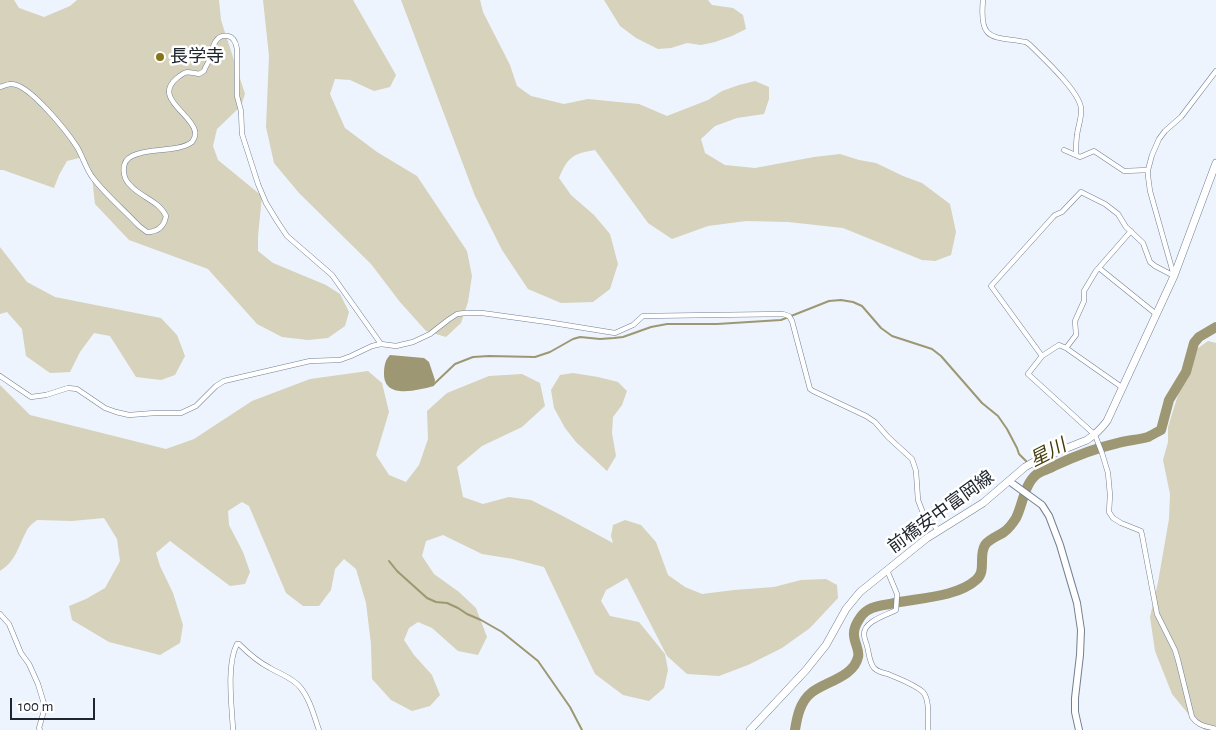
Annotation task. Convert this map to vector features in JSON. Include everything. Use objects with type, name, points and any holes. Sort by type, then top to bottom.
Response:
[{"type":"main road","name":"前橋安中富岡線","points":[[750,730],[806,670],[826,645],[846,609],[860,592],[938,530],[974,509],[1025,466],[1095,435],[1107,421],[1174,276],[1216,163]]},
{"type":"street","points":[[983,0],[982,11],[985,30],[991,36],[1026,42],[1030,45],[1080,102],[1081,116],[1077,135],[1076,155]]},
{"type":"street","points":[[0,87],[15,84],[36,98],[65,130],[93,178],[139,226],[147,232],[152,232],[159,230],[166,216],[158,206],[129,185],[123,170],[126,160],[132,156],[154,150],[179,148],[192,142],[195,132],[176,107],[170,96],[169,87],[186,72],[199,74],[204,71],[217,39],[222,36],[233,38],[237,49],[237,96],[241,111],[242,134],[266,203],[287,236],[332,275],[381,344]]},
{"type":"street","points":[[1174,276],[1150,191],[1148,170],[1159,139],[1181,117],[1216,71]]},
{"type":"street","points":[[1064,150],[1080,156],[1094,151],[1124,171],[1148,170]]},
{"type":"street","points":[[1042,356],[991,286],[1053,217],[1062,212],[1081,192],[1105,204],[1118,214],[1126,227],[1143,243],[1150,262],[1174,276]]},
{"type":"street","points":[[1066,348],[1076,336],[1075,321],[1084,301],[1084,291],[1099,268],[1131,231]]},
{"type":"street","points":[[1099,268],[1156,314]]},
{"type":"street","points":[[0,376],[31,396],[46,395],[68,388],[77,389],[105,408],[116,412],[129,415],[181,413],[196,406],[216,386],[224,381],[310,361],[340,360],[381,344],[396,346],[413,342],[430,334],[457,314],[482,314],[615,333],[633,325],[643,316],[786,314],[792,321],[810,389],[875,422],[912,459],[916,471],[918,500],[923,513],[938,530]]},
{"type":"street","points":[[1123,388],[1066,348],[1059,346],[1042,356],[1028,374],[1095,435],[1108,473],[1109,512],[1121,523],[1141,532],[1157,614],[1178,660],[1192,717],[1200,725],[1216,729]]},
{"type":"street","points":[[1009,481],[1042,504],[1049,516],[1060,545],[1077,603],[1081,630],[1075,712],[1080,730]]},
{"type":"street","points":[[887,570],[897,594],[896,610],[876,619],[867,626],[864,637],[872,666],[875,669],[898,678],[923,693],[928,704],[928,730]]},
{"type":"street","points":[[0,614],[9,624],[21,653],[29,664],[38,684],[45,707],[40,730]]},
{"type":"street","points":[[233,730],[231,669],[233,652],[237,644],[258,661],[300,686],[320,730]]},
{"type":"shaded area","points":[[0,0],[14,0],[19,8],[44,17],[70,6],[77,0],[219,0],[221,20],[245,94],[241,106],[217,129],[213,146],[218,160],[262,196],[258,251],[273,263],[326,285],[340,294],[349,312],[345,326],[328,338],[308,340],[282,337],[257,324],[208,269],[129,240],[95,204],[91,169],[83,157],[67,161],[54,188],[0,170]]},
{"type":"shaded area","points":[[263,0],[353,0],[396,75],[390,87],[374,91],[350,80],[335,79],[330,94],[345,128],[377,152],[417,176],[467,251],[472,276],[468,302],[461,323],[446,337],[426,331],[400,302],[371,264],[299,193],[274,163],[266,127],[269,56]]},
{"type":"shaded area","points":[[401,0],[480,0],[483,12],[510,65],[517,86],[531,96],[564,104],[588,99],[639,104],[667,116],[708,100],[722,91],[739,85],[755,81],[769,87],[769,99],[764,114],[737,118],[715,126],[701,139],[705,153],[725,165],[755,168],[840,154],[876,163],[922,183],[950,204],[956,232],[951,255],[935,261],[922,260],[843,228],[788,222],[746,221],[708,226],[672,239],[648,223],[595,150],[576,155],[568,161],[559,178],[571,195],[594,215],[610,234],[618,264],[610,289],[593,302],[561,303],[528,289],[502,250],[475,196]]},
{"type":"shaded area","points":[[604,0],[708,0],[712,5],[733,8],[743,15],[746,29],[715,42],[701,45],[687,43],[671,48],[658,49],[636,38],[620,26]]},
{"type":"shaded area","points":[[0,247],[27,282],[55,297],[161,318],[177,335],[185,356],[175,375],[161,380],[136,377],[110,336],[94,333],[80,352],[70,372],[50,373],[26,356],[22,329],[7,312],[0,314]]},
{"type":"shaded area","points":[[1208,341],[1216,343],[1216,730],[1205,730],[1194,721],[1172,694],[1155,651],[1150,617],[1169,519],[1170,494],[1163,460],[1168,442],[1168,427],[1191,353]]},
{"type":"shaded area","points":[[390,355],[424,358],[429,362],[435,380],[434,386],[411,391],[396,390],[390,387],[385,382],[384,374],[385,364]]},
{"type":"shaded area","points":[[368,371],[382,383],[389,412],[376,455],[389,475],[406,482],[419,465],[428,439],[427,411],[447,393],[489,376],[522,374],[540,383],[545,406],[522,427],[482,446],[457,467],[463,497],[483,504],[509,497],[531,500],[613,543],[611,536],[613,525],[625,520],[641,525],[656,542],[668,575],[685,587],[702,594],[774,587],[801,580],[826,579],[837,585],[838,598],[810,628],[782,648],[748,665],[719,676],[687,674],[667,656],[627,578],[606,590],[601,601],[610,616],[639,622],[665,654],[668,670],[664,688],[649,701],[623,695],[595,674],[544,567],[482,554],[443,535],[426,541],[422,556],[434,574],[459,592],[476,608],[487,637],[478,655],[458,651],[432,628],[418,622],[409,628],[404,640],[414,655],[432,675],[440,695],[430,706],[412,711],[391,700],[372,679],[371,644],[366,603],[356,569],[344,559],[335,569],[331,590],[319,606],[303,606],[286,593],[249,506],[242,502],[228,511],[229,525],[243,552],[250,572],[245,584],[230,586],[170,541],[156,553],[173,593],[183,625],[180,643],[160,655],[109,642],[72,620],[69,606],[105,588],[120,561],[117,539],[104,518],[72,521],[37,520],[27,530],[10,563],[0,571],[0,385],[30,415],[166,449],[194,439],[252,401],[310,379]]},
{"type":"shaded area","points":[[573,373],[618,382],[627,391],[622,405],[613,417],[612,433],[616,456],[607,471],[576,442],[565,428],[554,408],[551,390],[560,375]]},
{"type":"waterway","points":[[434,384],[455,364],[473,357],[535,357],[550,352],[580,337],[600,339],[623,337],[651,327],[667,324],[717,324],[781,320],[829,301],[841,300],[862,306],[881,328],[892,336],[932,349],[941,356],[982,403],[998,416],[1007,429],[1019,454],[1028,463]]},
{"type":"waterway","name":"星川","points":[[795,730],[800,710],[807,697],[817,689],[851,670],[855,664],[858,649],[854,632],[858,621],[865,612],[879,606],[947,594],[968,586],[976,580],[981,572],[982,554],[985,545],[1009,528],[1016,518],[1029,483],[1037,474],[1102,447],[1148,437],[1161,430],[1169,400],[1186,372],[1194,343],[1199,337],[1216,327]]},
{"type":"waterway","points":[[1032,466],[1039,473]]},
{"type":"waterway","points":[[389,561],[397,571],[427,598],[436,602],[447,603],[481,620],[502,632],[538,661],[570,707],[582,730]]},
{"type":"place","name":"長学寺","points":[[160,57]]}]
